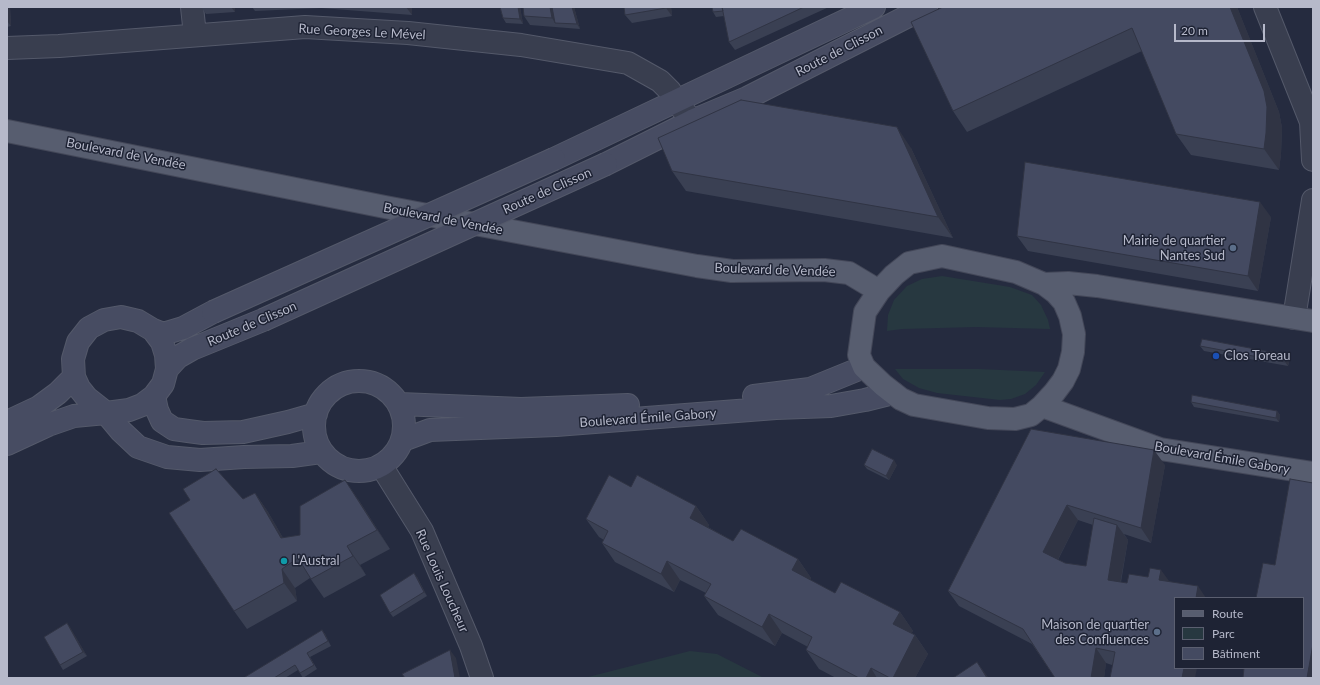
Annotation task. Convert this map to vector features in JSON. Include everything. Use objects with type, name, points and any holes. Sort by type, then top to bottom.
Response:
[{"type":"main road","name":"Route de Clisson","points":[[152,330],[163,334],[183,328],[213,312],[554,159],[675,100],[735,74],[874,7]]},
{"type":"main road","name":"Route de Clisson","points":[[167,369],[178,358],[192,349],[263,320],[606,164],[692,121],[746,98],[926,7]]},
{"type":"main road","name":"Boulevard de Vendée","points":[[7,131],[393,209],[697,266],[732,271],[824,270],[849,273],[867,282],[879,291]]},
{"type":"main road","points":[[942,256],[1016,272],[1044,284],[1056,293],[1064,302],[1070,316],[1074,334],[1073,352],[1063,381],[1042,406],[1032,415],[1015,419],[988,418],[914,405],[901,399],[893,393],[864,367],[859,355],[865,312],[879,291],[894,275],[909,263],[942,256]]},
{"type":"main road","points":[[1044,284],[1068,283],[1097,286],[1304,320]]},
{"type":"main road","points":[[7,444],[48,425],[74,416],[106,413],[128,410],[142,405],[154,396],[163,384],[167,369],[166,355],[162,342],[152,330],[138,321],[121,317],[104,320],[89,328],[78,342],[73,359],[74,377],[79,388],[87,398],[106,413],[121,431],[138,447],[167,457],[200,460],[292,456],[321,452]]},
{"type":"main road","name":"Boulevard Émile Gabory","points":[[400,404],[521,409],[715,400],[810,389],[864,367]]},
{"type":"main road","points":[[7,422],[39,407],[58,393],[74,377]]},
{"type":"main road","points":[[354,381],[368,382],[381,386],[400,404],[405,422],[403,440],[394,456],[382,467],[360,472],[342,467],[321,452],[313,427],[316,414],[321,401],[330,391],[341,384],[354,381]]},
{"type":"main road","name":"Boulevard Émile Gabory","points":[[403,440],[430,430],[556,425],[776,408],[831,406],[893,393]]},
{"type":"main road","points":[[154,396],[157,410],[162,421],[174,429],[188,431],[243,432],[316,414]]},
{"type":"main road","name":"Boulevard Émile Gabory","points":[[1042,406],[1160,449],[1313,473]]},
{"type":"street","points":[[192,7],[195,35]]},
{"type":"street","points":[[1264,7],[1311,122],[1313,160]]},
{"type":"street","name":"Rue Georges Le Mével","points":[[7,48],[58,46],[305,27],[408,33],[521,45],[628,63],[660,81],[670,91],[675,100],[692,121]]},
{"type":"street","points":[[1304,320],[1313,200]]},
{"type":"street","name":"Rue Louis Loucheur","points":[[382,467],[422,531],[468,639],[482,678]]},
{"type":"green space","points":[[942,276],[1010,287],[1032,295],[1041,305],[1048,320],[1050,329],[976,327],[902,329],[887,331],[888,315],[894,300],[907,286],[922,279]]},
{"type":"green space","points":[[895,369],[979,369],[1045,372],[1036,385],[1025,394],[1011,399],[1000,400],[937,393],[919,388],[903,379]]},
{"type":"green space","points":[[690,651],[717,654],[764,678],[584,678]]},
{"type":"building","points":[[500,7],[518,7],[520,19],[503,18]]},
{"type":"building","points":[[523,7],[550,7],[552,18],[524,16]]},
{"type":"building","points":[[552,7],[572,7],[577,24],[555,23]]},
{"type":"building","points":[[624,7],[666,7],[666,8],[625,15]]},
{"type":"building","points":[[712,7],[722,7],[723,11],[713,12]]},
{"type":"building","points":[[722,7],[804,7],[729,42]]},
{"type":"building","points":[[943,7],[1230,7],[1264,91],[1267,107],[1264,149],[1176,134],[1132,28],[953,111],[911,22]]},
{"type":"building","points":[[741,100],[897,127],[938,217],[672,171],[658,138]]},
{"type":"building","points":[[1025,162],[1260,202],[1248,276],[1017,236]]},
{"type":"building","points":[[1202,339],[1287,355],[1285,362],[1200,346]]},
{"type":"building","points":[[1192,395],[1277,411],[1276,418],[1191,402]]},
{"type":"building","points":[[1031,429],[1154,450],[1141,528],[1067,505],[1043,552],[1065,563],[1086,566],[1094,518],[1117,525],[1108,580],[1127,583],[1129,574],[1148,577],[1150,568],[1161,570],[1159,580],[1198,586],[1196,597],[1174,597],[1174,669],[1184,669],[1182,678],[1110,678],[1115,652],[1096,648],[1091,678],[1055,678],[1023,629],[948,591]]},
{"type":"building","points":[[872,449],[894,460],[886,476],[864,465]]},
{"type":"building","name":"L'Austral","points":[[216,469],[243,499],[255,493],[281,538],[300,535],[300,506],[345,480],[377,530],[347,546],[353,556],[311,579],[298,558],[282,569],[284,583],[234,611],[169,513],[190,500],[183,489]]},
{"type":"building","points":[[609,475],[631,487],[637,475],[696,506],[690,518],[733,541],[741,529],[798,559],[792,570],[835,593],[841,582],[900,612],[893,624],[915,635],[893,678],[890,678],[871,668],[866,678],[859,678],[806,650],[812,637],[769,614],[762,627],[704,596],[711,584],[667,561],[661,574],[602,543],[608,531],[586,519]]},
{"type":"building","points":[[1290,479],[1313,483],[1313,644],[1307,678],[1243,678],[1244,669],[1304,669],[1304,597],[1256,597],[1263,563],[1275,565]]},
{"type":"building","points":[[414,573],[424,592],[390,613],[380,595]]},
{"type":"building","points":[[67,623],[83,652],[60,665],[44,637]]},
{"type":"building","points":[[322,630],[328,641],[307,653],[314,665],[300,673],[295,665],[274,678],[245,677]]},
{"type":"building","points":[[450,650],[455,678],[405,678],[402,674]]},
{"type":"building","points":[[977,662],[987,678],[953,678]]},
{"type":"place","name":"Mairie de quartier Nantes Sud","points":[[1233,248]]},
{"type":"place","name":"Clos Toreau","points":[[1216,356]]},
{"type":"place","name":"L'Austral","points":[[284,561]]},
{"type":"place","name":"Maison de quartier des Confluences","points":[[1157,632]]}]
